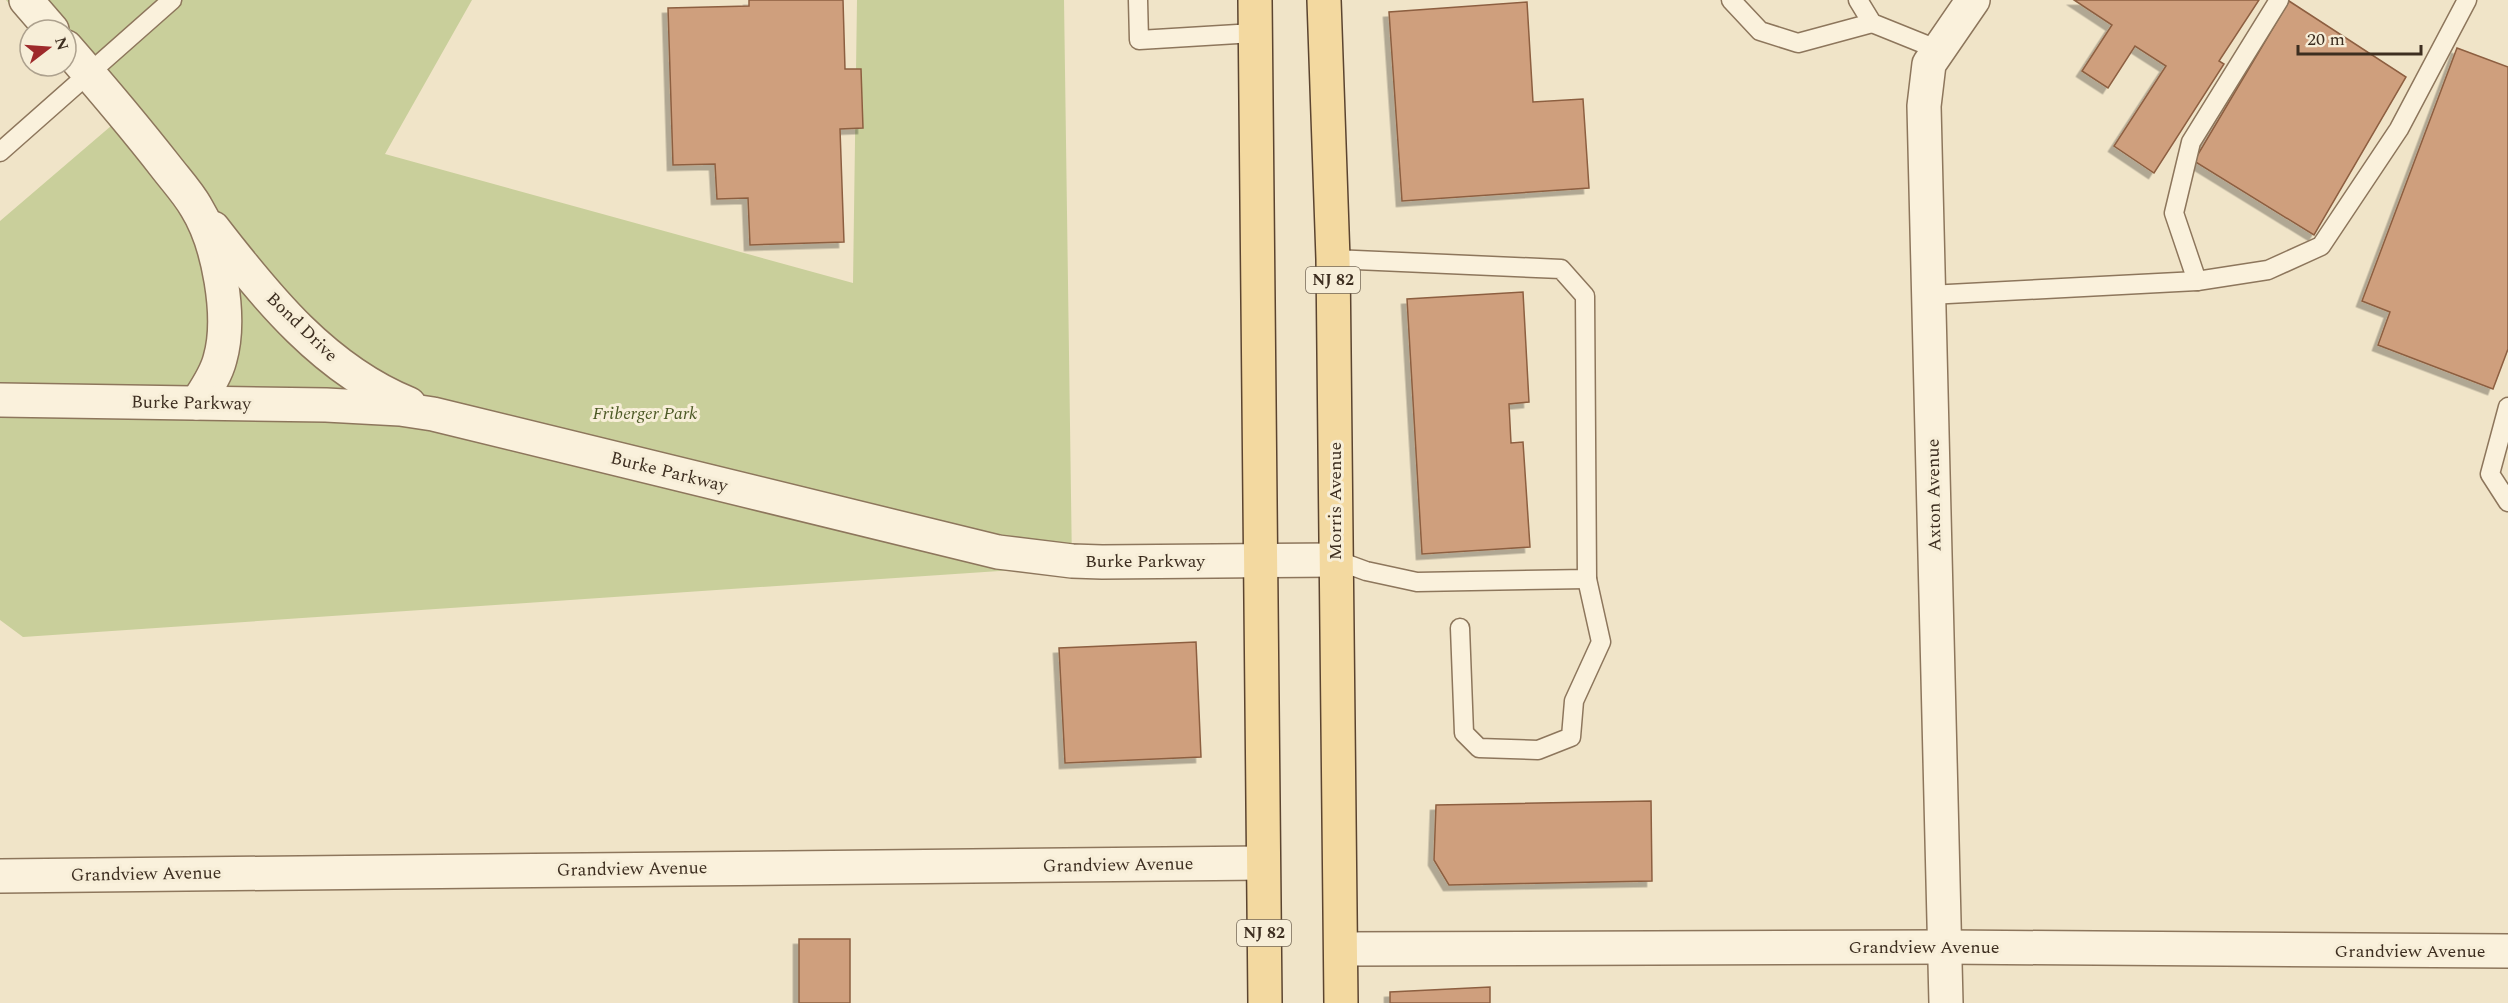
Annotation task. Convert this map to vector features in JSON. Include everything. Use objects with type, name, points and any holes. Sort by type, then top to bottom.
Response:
[{"type":"main road","name":"NJ 82","points":[[1255,0],[1265,1003]]},
{"type":"main road","name":"Morris Avenue","points":[[1324,0],[1333,259],[1341,1003]]},
{"type":"street","points":[[26,0],[42,18]]},
{"type":"street","name":"Axton Avenue","points":[[1946,1003],[1924,106],[1929,64],[1973,0]]},
{"type":"street","name":"Bond Drive","points":[[78,61],[264,292],[310,340],[357,376],[402,402],[433,414]]},
{"type":"street","name":"Bond Drive","points":[[197,208],[214,252],[225,314],[225,336],[220,360],[197,403]]},
{"type":"street","name":"Burke Parkway","points":[[0,400],[364,406],[433,414],[998,552],[1072,561],[1102,562],[1336,560]]},
{"type":"street","name":"Grandview Avenue","points":[[0,876],[1263,863]]},
{"type":"street","name":"Grandview Avenue","points":[[1341,949],[1945,947],[2508,951]]},
{"type":"lane","points":[[1138,0],[1139,40],[1254,33]]},
{"type":"lane","points":[[1731,0],[1760,31],[1798,43],[1872,23]]},
{"type":"lane","points":[[1858,0],[1872,23],[1939,50]]},
{"type":"lane","points":[[2197,281],[2174,213],[2191,142],[2279,0]]},
{"type":"lane","points":[[1929,295],[2197,281],[2268,270],[2321,246],[2399,129],[2467,0]]},
{"type":"lane","points":[[0,152],[164,3]]},
{"type":"lane","points":[[1333,259],[1561,269],[1585,296],[1587,579],[1601,642],[1574,701],[1571,737],[1538,750],[1479,748],[1464,733],[1460,628]]},
{"type":"lane","points":[[2507,501],[2490,474],[2508,407]]},
{"type":"lane","points":[[1336,560],[1366,571],[1417,582],[1587,579]]},
{"type":"green space","name":"Friberger Park","points":[[6,0],[472,0],[385,154],[853,283],[857,0],[1064,0],[1072,566],[23,637],[0,620],[0,221],[111,126],[71,78],[78,78],[78,18],[21,18]]},
{"type":"building","points":[[749,0],[843,0],[845,69],[861,69],[863,128],[840,129],[844,242],[750,245],[748,198],[717,199],[715,164],[673,165],[668,8],[749,6]]},
{"type":"building","points":[[2074,0],[2259,0],[2219,61],[2224,64],[2154,173],[2114,146],[2166,66],[2135,46],[2108,88],[2082,71],[2112,25]]},
{"type":"building","points":[[2289,1],[2406,77],[2314,235],[2194,161]]},
{"type":"building","points":[[1527,2],[1533,102],[1583,99],[1589,188],[1402,201],[1389,12]]},
{"type":"building","points":[[2457,48],[2508,67],[2508,349],[2493,389],[2378,345],[2390,312],[2362,301]]},
{"type":"building","points":[[1523,292],[1529,402],[1509,404],[1511,443],[1523,442],[1530,547],[1422,554],[1407,299]]},
{"type":"building","points":[[1196,642],[1201,757],[1065,763],[1059,648]]},
{"type":"building","points":[[1651,801],[1652,881],[1449,885],[1434,860],[1436,805]]},
{"type":"building","points":[[799,939],[850,939],[850,1003],[799,1003]]},
{"type":"building","points":[[1490,987],[1490,1003],[1390,1003],[1390,992]]}]
